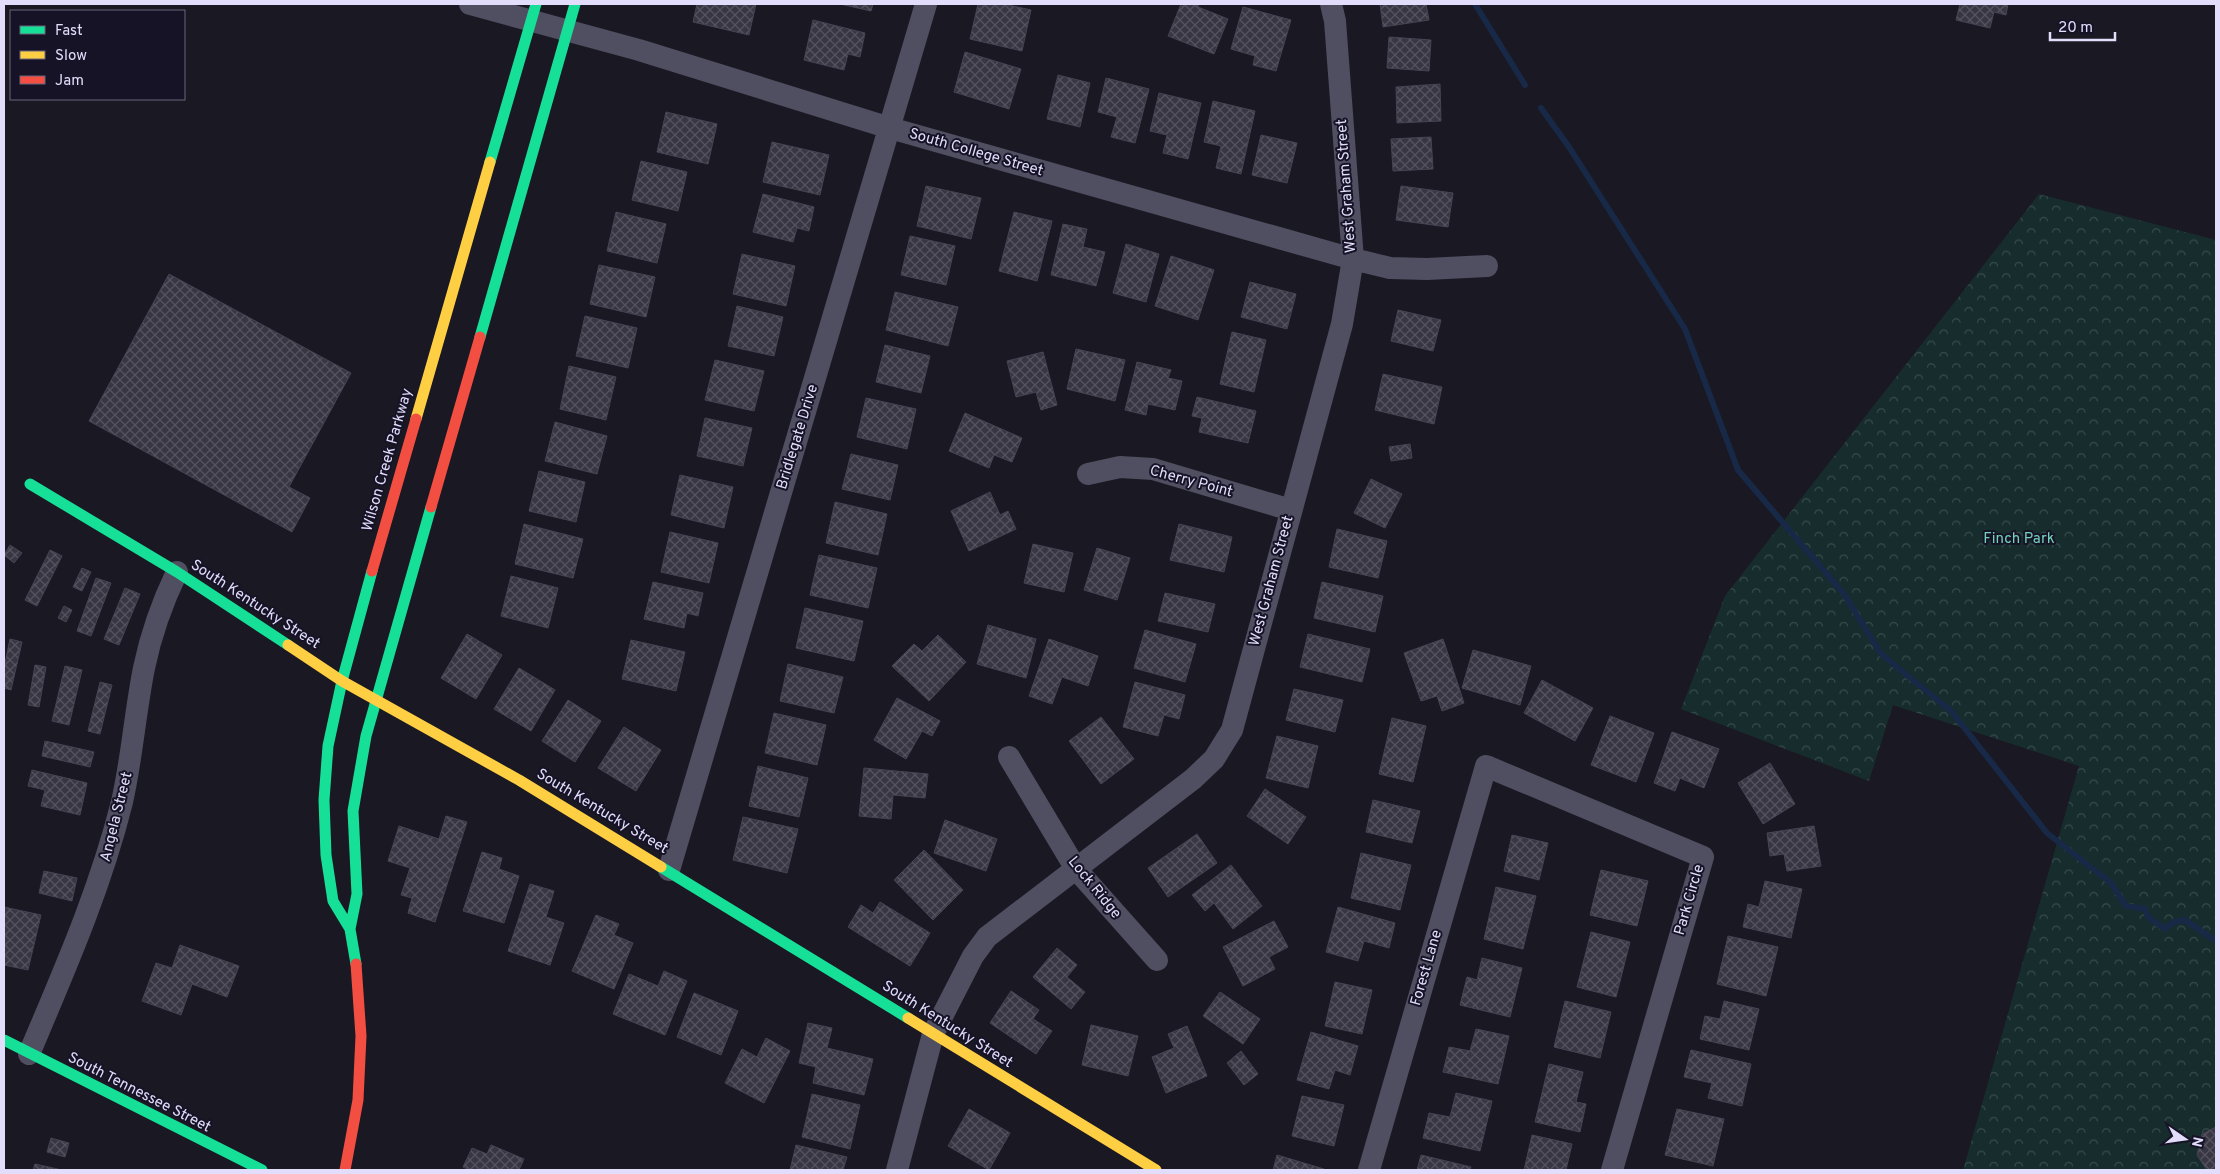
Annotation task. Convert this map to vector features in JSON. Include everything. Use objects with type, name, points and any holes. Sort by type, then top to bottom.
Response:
[{"type":"main road","name":"Wilson Creek Parkway","points":[[345,1170],[356,1123],[361,1058],[358,989],[350,929],[357,894],[353,842],[354,803],[360,764],[376,700],[567,29],[576,4]]},
{"type":"main road","name":"Wilson Creek Parkway","points":[[350,929],[333,901],[324,826],[325,772],[328,746],[342,680],[534,12]]},
{"type":"main road","name":"South Kentucky Street","points":[[30,484],[177,572],[342,680],[519,780],[669,870],[1156,1170]]},
{"type":"main road","name":"South Tennessee Street","points":[[4,1040],[262,1170]]},
{"type":"street","name":"South College Street","points":[[470,4],[534,12],[567,29],[890,128],[1353,259],[1390,268],[1427,269],[1487,266]]},
{"type":"street","name":"Bridlegate Drive","points":[[669,870],[926,4]]},
{"type":"street","name":"West Graham Street","points":[[897,1170],[933,1034],[973,956],[986,937],[1193,779],[1214,759],[1232,730],[1342,324],[1353,259],[1335,21],[1331,4]]},
{"type":"street","name":"Cherry Point","points":[[1088,474],[1120,468],[1153,470],[1291,510]]},
{"type":"street","name":"Angela Street","points":[[29,1054],[75,944],[104,868],[130,766],[144,669],[151,639],[158,614],[177,572]]},
{"type":"street","name":"Lock Ridge","points":[[1009,758],[1076,869],[1157,960]]},
{"type":"street","name":"Forest Lane","points":[[1369,1170],[1486,766]]},
{"type":"street","name":"Park Circle","points":[[1486,766],[1703,857],[1612,1170]]},
{"type":"green space","name":"Finch Park","points":[[2039,194],[2216,240],[2216,1170],[1963,1170],[2079,766],[1893,705],[1869,781],[1681,709],[1725,596]]},
{"type":"building","points":[[697,4],[756,4],[749,35],[693,22]]},
{"type":"building","points":[[840,4],[873,4],[871,11]]},
{"type":"building","points":[[978,4],[1004,4],[1031,10],[1022,51],[970,39]]},
{"type":"building","points":[[1181,4],[1199,4],[1198,7],[1228,19],[1214,54],[1168,36]]},
{"type":"building","points":[[1380,4],[1426,4],[1429,20],[1383,27]]},
{"type":"building","points":[[1960,4],[2008,4],[2006,15],[1994,12],[1990,28],[1956,20]]},
{"type":"building","points":[[1243,7],[1291,20],[1276,71],[1253,65],[1255,56],[1231,49]]},
{"type":"building","points":[[813,20],[865,33],[860,57],[848,54],[844,70],[804,60]]},
{"type":"building","points":[[1389,37],[1431,40],[1429,71],[1387,68]]},
{"type":"building","points":[[965,52],[1021,69],[1009,109],[954,92]]},
{"type":"building","points":[[1058,75],[1090,83],[1080,127],[1047,119]]},
{"type":"building","points":[[1106,78],[1149,89],[1135,143],[1111,137],[1117,117],[1098,112]]},
{"type":"building","points":[[1440,84],[1441,121],[1397,123],[1396,87]]},
{"type":"building","points":[[1159,93],[1201,103],[1188,159],[1163,153],[1167,135],[1150,131]]},
{"type":"building","points":[[1213,101],[1255,111],[1241,174],[1216,168],[1221,146],[1204,142]]},
{"type":"building","points":[[666,112],[717,124],[708,164],[657,152]]},
{"type":"building","points":[[1261,135],[1297,143],[1287,183],[1252,175]]},
{"type":"building","points":[[1431,137],[1433,169],[1393,171],[1391,139]]},
{"type":"building","points":[[772,142],[829,155],[820,195],[763,182]]},
{"type":"building","points":[[641,161],[687,172],[678,211],[632,200]]},
{"type":"building","points":[[926,186],[981,198],[971,239],[917,226]]},
{"type":"building","points":[[1401,186],[1453,193],[1448,227],[1396,220]]},
{"type":"building","points":[[763,194],[814,207],[809,231],[797,228],[793,242],[753,232]]},
{"type":"building","points":[[616,212],[666,224],[657,263],[607,251]]},
{"type":"building","points":[[1014,212],[1052,221],[1037,281],[999,271]]},
{"type":"building","points":[[1063,224],[1087,229],[1083,247],[1105,252],[1096,286],[1051,275]]},
{"type":"building","points":[[910,236],[955,246],[946,285],[901,275]]},
{"type":"building","points":[[1126,244],[1159,254],[1146,302],[1113,293]]},
{"type":"building","points":[[742,254],[795,266],[786,306],[733,294]]},
{"type":"building","points":[[1171,256],[1214,270],[1198,320],[1155,306]]},
{"type":"building","points":[[599,265],[655,277],[646,317],[590,304]]},
{"type":"building","points":[[169,274],[351,373],[289,487],[310,498],[292,532],[89,421]]},
{"type":"building","points":[[1250,282],[1296,294],[1287,329],[1241,317]]},
{"type":"building","points":[[895,292],[958,307],[948,346],[886,330]]},
{"type":"building","points":[[737,306],[783,317],[774,356],[728,346]]},
{"type":"building","points":[[1398,310],[1441,320],[1433,351],[1391,341]]},
{"type":"building","points":[[585,316],[637,328],[628,368],[576,356]]},
{"type":"building","points":[[1232,332],[1266,340],[1254,392],[1220,384]]},
{"type":"building","points":[[885,345],[930,356],[921,393],[876,382]]},
{"type":"building","points":[[1076,349],[1125,360],[1115,401],[1067,389]]},
{"type":"building","points":[[1043,352],[1057,405],[1041,410],[1036,392],[1016,397],[1007,361]]},
{"type":"building","points":[[715,360],[764,371],[754,411],[705,400]]},
{"type":"building","points":[[1137,362],[1171,370],[1168,378],[1182,381],[1175,410],[1148,404],[1146,415],[1125,410]]},
{"type":"building","points":[[569,366],[616,377],[606,420],[560,409]]},
{"type":"building","points":[[1383,374],[1442,387],[1434,424],[1375,410]]},
{"type":"building","points":[[1197,397],[1256,411],[1248,443],[1199,432],[1202,418],[1192,416]]},
{"type":"building","points":[[866,398],[916,409],[907,449],[857,437]]},
{"type":"building","points":[[965,413],[1022,438],[1012,462],[994,455],[989,468],[949,451]]},
{"type":"building","points":[[705,418],[752,428],[743,466],[697,456]]},
{"type":"building","points":[[555,422],[607,436],[597,474],[545,461]]},
{"type":"building","points":[[1410,444],[1412,458],[1391,461],[1389,447]]},
{"type":"building","points":[[851,454],[898,465],[890,500],[842,489]]},
{"type":"building","points":[[539,471],[585,482],[576,522],[529,511]]},
{"type":"building","points":[[680,475],[733,487],[724,528],[671,515]]},
{"type":"building","points":[[1371,479],[1402,494],[1385,528],[1354,513]]},
{"type":"building","points":[[990,492],[1000,515],[1008,511],[1016,529],[969,551],[951,511]]},
{"type":"building","points":[[835,502],[887,514],[878,555],[826,543]]},
{"type":"building","points":[[524,524],[583,539],[573,578],[515,564]]},
{"type":"building","points":[[1179,524],[1232,537],[1224,572],[1170,560]]},
{"type":"building","points":[[1337,529],[1387,541],[1378,578],[1329,567]]},
{"type":"building","points":[[670,532],[718,543],[709,583],[661,572]]},
{"type":"building","points":[[1033,544],[1073,553],[1064,592],[1024,583]]},
{"type":"building","points":[[10,545],[22,553],[14,563],[4,555]]},
{"type":"building","points":[[1097,548],[1130,558],[1117,600],[1084,590]]},
{"type":"building","points":[[50,550],[62,556],[37,606],[25,600]]},
{"type":"building","points":[[819,555],[877,568],[868,608],[810,595]]},
{"type":"building","points":[[82,568],[91,572],[82,591],[73,587]]},
{"type":"building","points":[[511,576],[558,588],[548,628],[501,616]]},
{"type":"building","points":[[96,578],[111,583],[91,636],[77,631]]},
{"type":"building","points":[[653,582],[703,593],[698,616],[687,613],[684,628],[644,619]]},
{"type":"building","points":[[1322,582],[1383,596],[1375,632],[1314,618]]},
{"type":"building","points":[[125,588],[140,594],[119,645],[104,639]]},
{"type":"building","points":[[1165,593],[1215,604],[1208,632],[1158,621]]},
{"type":"building","points":[[64,606],[72,610],[66,622],[58,618]]},
{"type":"building","points":[[805,608],[863,621],[854,661],[796,648]]},
{"type":"building","points":[[988,625],[1036,639],[1026,678],[977,664]]},
{"type":"building","points":[[1145,630],[1196,644],[1185,682],[1134,668]]},
{"type":"building","points":[[467,634],[502,655],[476,699],[441,678]]},
{"type":"building","points":[[1308,634],[1370,649],[1362,682],[1300,667]]},
{"type":"building","points":[[938,635],[966,662],[929,701],[892,666],[914,644],[922,651]]},
{"type":"building","points":[[10,639],[22,642],[11,690],[4,688],[4,668]]},
{"type":"building","points":[[1049,639],[1098,656],[1088,686],[1062,677],[1052,704],[1029,696]]},
{"type":"building","points":[[1443,639],[1464,703],[1442,711],[1437,696],[1421,701],[1404,653]]},
{"type":"building","points":[[631,640],[685,652],[676,691],[622,679]]},
{"type":"building","points":[[1473,650],[1531,666],[1520,705],[1462,688]]},
{"type":"building","points":[[788,664],[843,677],[834,713],[780,701]]},
{"type":"building","points":[[35,665],[46,667],[39,707],[28,705]]},
{"type":"building","points":[[65,666],[82,670],[69,725],[52,721]]},
{"type":"building","points":[[519,668],[555,690],[531,731],[494,709]]},
{"type":"building","points":[[1542,680],[1593,708],[1575,741],[1524,713]]},
{"type":"building","points":[[100,682],[112,685],[100,734],[88,731]]},
{"type":"building","points":[[1135,682],[1185,695],[1179,719],[1164,715],[1158,736],[1123,727]]},
{"type":"building","points":[[1294,689],[1343,700],[1335,732],[1286,720]]},
{"type":"building","points":[[897,698],[940,721],[932,736],[922,731],[906,759],[874,740]]},
{"type":"building","points":[[568,700],[601,721],[575,762],[542,741]]},
{"type":"building","points":[[774,713],[826,725],[817,765],[765,753]]},
{"type":"building","points":[[1610,716],[1654,733],[1636,782],[1591,765]]},
{"type":"building","points":[[1101,717],[1134,759],[1101,784],[1069,741]]},
{"type":"building","points":[[1392,718],[1426,726],[1413,782],[1379,774]]},
{"type":"building","points":[[624,727],[661,750],[636,791],[598,768]]},
{"type":"building","points":[[1672,732],[1719,749],[1704,788],[1680,778],[1675,791],[1654,783]]},
{"type":"building","points":[[1277,736],[1318,746],[1308,788],[1266,778]]},
{"type":"building","points":[[45,741],[94,752],[90,767],[42,756]]},
{"type":"building","points":[[1770,763],[1795,804],[1763,824],[1738,783]]},
{"type":"building","points":[[758,766],[808,778],[799,817],[749,806]]},
{"type":"building","points":[[864,768],[928,774],[925,798],[893,795],[891,819],[859,816]]},
{"type":"building","points":[[32,770],[87,783],[80,815],[41,806],[45,790],[28,786]]},
{"type":"building","points":[[1265,789],[1306,817],[1288,844],[1247,816]]},
{"type":"building","points":[[1373,800],[1420,811],[1412,843],[1366,832]]},
{"type":"building","points":[[446,816],[467,822],[435,922],[408,913],[412,898],[401,895],[410,868],[388,861],[399,826],[439,839]]},
{"type":"building","points":[[743,817],[798,829],[787,873],[733,860]]},
{"type":"building","points":[[945,820],[997,839],[986,871],[934,853]]},
{"type":"building","points":[[1814,826],[1821,866],[1787,871],[1784,854],[1770,856],[1767,833]]},
{"type":"building","points":[[1197,834],[1217,863],[1168,897],[1148,868]]},
{"type":"building","points":[[1512,835],[1548,843],[1539,880],[1504,871]]},
{"type":"building","points":[[924,850],[963,890],[933,920],[894,880]]},
{"type":"building","points":[[482,852],[502,858],[499,869],[519,876],[504,923],[463,911]]},
{"type":"building","points":[[1361,853],[1411,865],[1400,910],[1351,898]]},
{"type":"building","points":[[1231,865],[1262,906],[1233,929],[1214,903],[1205,911],[1192,895]]},
{"type":"building","points":[[1601,870],[1648,881],[1637,926],[1590,915]]},
{"type":"building","points":[[44,871],[77,878],[72,901],[39,893]]},
{"type":"building","points":[[1765,881],[1802,889],[1791,938],[1743,927],[1748,904],[1759,907]]},
{"type":"building","points":[[530,884],[554,891],[546,917],[564,923],[550,965],[508,951]]},
{"type":"building","points":[[1496,887],[1536,896],[1523,949],[1484,939]]},
{"type":"building","points":[[880,902],[930,933],[910,966],[848,927],[861,905],[873,913]]},
{"type":"building","points":[[4,907],[41,915],[28,970],[4,965]]},
{"type":"building","points":[[1338,907],[1395,923],[1389,948],[1364,941],[1358,961],[1326,952]]},
{"type":"building","points":[[596,915],[619,924],[614,935],[633,943],[614,989],[572,971]]},
{"type":"building","points":[[1274,921],[1288,947],[1269,957],[1275,969],[1243,986],[1223,947]]},
{"type":"building","points":[[1591,932],[1630,942],[1616,997],[1577,987]]},
{"type":"building","points":[[1728,936],[1778,947],[1766,996],[1717,984]]},
{"type":"building","points":[[180,945],[239,966],[227,997],[192,984],[181,1015],[142,1001],[156,963],[172,968]]},
{"type":"building","points":[[1057,948],[1077,965],[1067,977],[1085,992],[1071,1009],[1033,977]]},
{"type":"building","points":[[1482,958],[1522,968],[1510,1017],[1460,1005],[1467,977],[1477,980]]},
{"type":"building","points":[[664,971],[687,981],[665,1035],[613,1014],[629,974],[658,986]]},
{"type":"building","points":[[1335,982],[1372,990],[1362,1034],[1325,1026]]},
{"type":"building","points":[[1011,991],[1039,1010],[1033,1019],[1052,1031],[1036,1054],[990,1023]]},
{"type":"building","points":[[1220,992],[1260,1019],[1243,1044],[1203,1016]]},
{"type":"building","points":[[694,993],[738,1011],[721,1055],[677,1037]]},
{"type":"building","points":[[1565,1001],[1611,1012],[1600,1058],[1554,1047]]},
{"type":"building","points":[[1724,1001],[1759,1009],[1749,1050],[1700,1039],[1705,1016],[1720,1019]]},
{"type":"building","points":[[808,1023],[832,1028],[827,1048],[873,1059],[864,1095],[813,1083],[816,1067],[799,1063]]},
{"type":"building","points":[[1091,1025],[1138,1036],[1128,1076],[1082,1065]]},
{"type":"building","points":[[1187,1026],[1207,1076],[1166,1093],[1152,1057],[1174,1048],[1168,1034]]},
{"type":"building","points":[[1476,1029],[1509,1036],[1498,1084],[1443,1072],[1449,1047],[1470,1051]]},
{"type":"building","points":[[1311,1032],[1358,1046],[1350,1075],[1335,1070],[1329,1089],[1297,1080]]},
{"type":"building","points":[[766,1038],[790,1051],[764,1103],[725,1083],[742,1049],[757,1057]]},
{"type":"building","points":[[1691,1050],[1751,1064],[1742,1106],[1708,1098],[1712,1083],[1684,1077]]},
{"type":"building","points":[[1241,1051],[1258,1074],[1244,1085],[1227,1063]]},
{"type":"building","points":[[1549,1064],[1583,1072],[1576,1102],[1586,1104],[1580,1132],[1535,1122]]},
{"type":"building","points":[[1456,1093],[1492,1101],[1480,1151],[1423,1138],[1429,1113],[1450,1117]]},
{"type":"building","points":[[812,1094],[860,1105],[850,1149],[802,1137]]},
{"type":"building","points":[[1302,1096],[1344,1105],[1334,1146],[1292,1136]]},
{"type":"building","points":[[969,1109],[1010,1133],[989,1170],[948,1146]]},
{"type":"building","points":[[1677,1109],[1724,1119],[1713,1166],[1665,1155]]},
{"type":"building","points":[[2216,1127],[2216,1170],[2207,1170],[2197,1155],[2202,1134]]},
{"type":"building","points":[[1532,1135],[1572,1144],[1566,1170],[1524,1170]]},
{"type":"building","points":[[51,1138],[69,1143],[65,1157],[47,1152]]},
{"type":"building","points":[[491,1145],[524,1159],[519,1170],[469,1170],[463,1167],[472,1148],[487,1154]]},
{"type":"building","points":[[796,1145],[847,1157],[843,1170],[790,1170]]},
{"type":"building","points":[[1277,1155],[1324,1169],[1273,1170]]},
{"type":"building","points":[[1421,1155],[1471,1167],[1470,1170],[1417,1170]]},
{"type":"building","points":[[35,1164],[62,1170],[33,1170]]},
{"type":"waterway","points":[[1475,4],[1525,85]]},
{"type":"waterway","points":[[1541,108],[1569,147],[1685,329],[1738,470],[1844,594],[1881,654],[1951,711],[2047,833],[2111,883],[2126,906],[2145,909],[2148,917],[2165,929],[2174,922],[2185,920],[2216,941]]},
{"type":"traffic: fast","points":[[490,162],[536,4]]},
{"type":"traffic: fast","points":[[480,337],[575,4]]},
{"type":"traffic: fast","points":[[30,484],[177,572],[288,645]]},
{"type":"traffic: fast","points":[[350,929],[357,894],[353,811],[366,736],[431,507]]},
{"type":"traffic: fast","points":[[356,964],[350,929],[333,901],[326,855],[324,800],[328,746],[342,681],[372,571]]},
{"type":"traffic: fast","points":[[661,867],[908,1018]]},
{"type":"traffic: fast","points":[[4,1040],[262,1170]]},
{"type":"traffic: slow","points":[[416,419],[490,162]]},
{"type":"traffic: slow","points":[[288,645],[342,681],[519,780],[661,867]]},
{"type":"traffic: slow","points":[[908,1018],[1156,1170]]},
{"type":"traffic: jam","points":[[431,507],[480,337]]},
{"type":"traffic: jam","points":[[372,571],[416,419]]},
{"type":"traffic: jam","points":[[345,1170],[358,1100],[361,1036],[356,964]]}]
